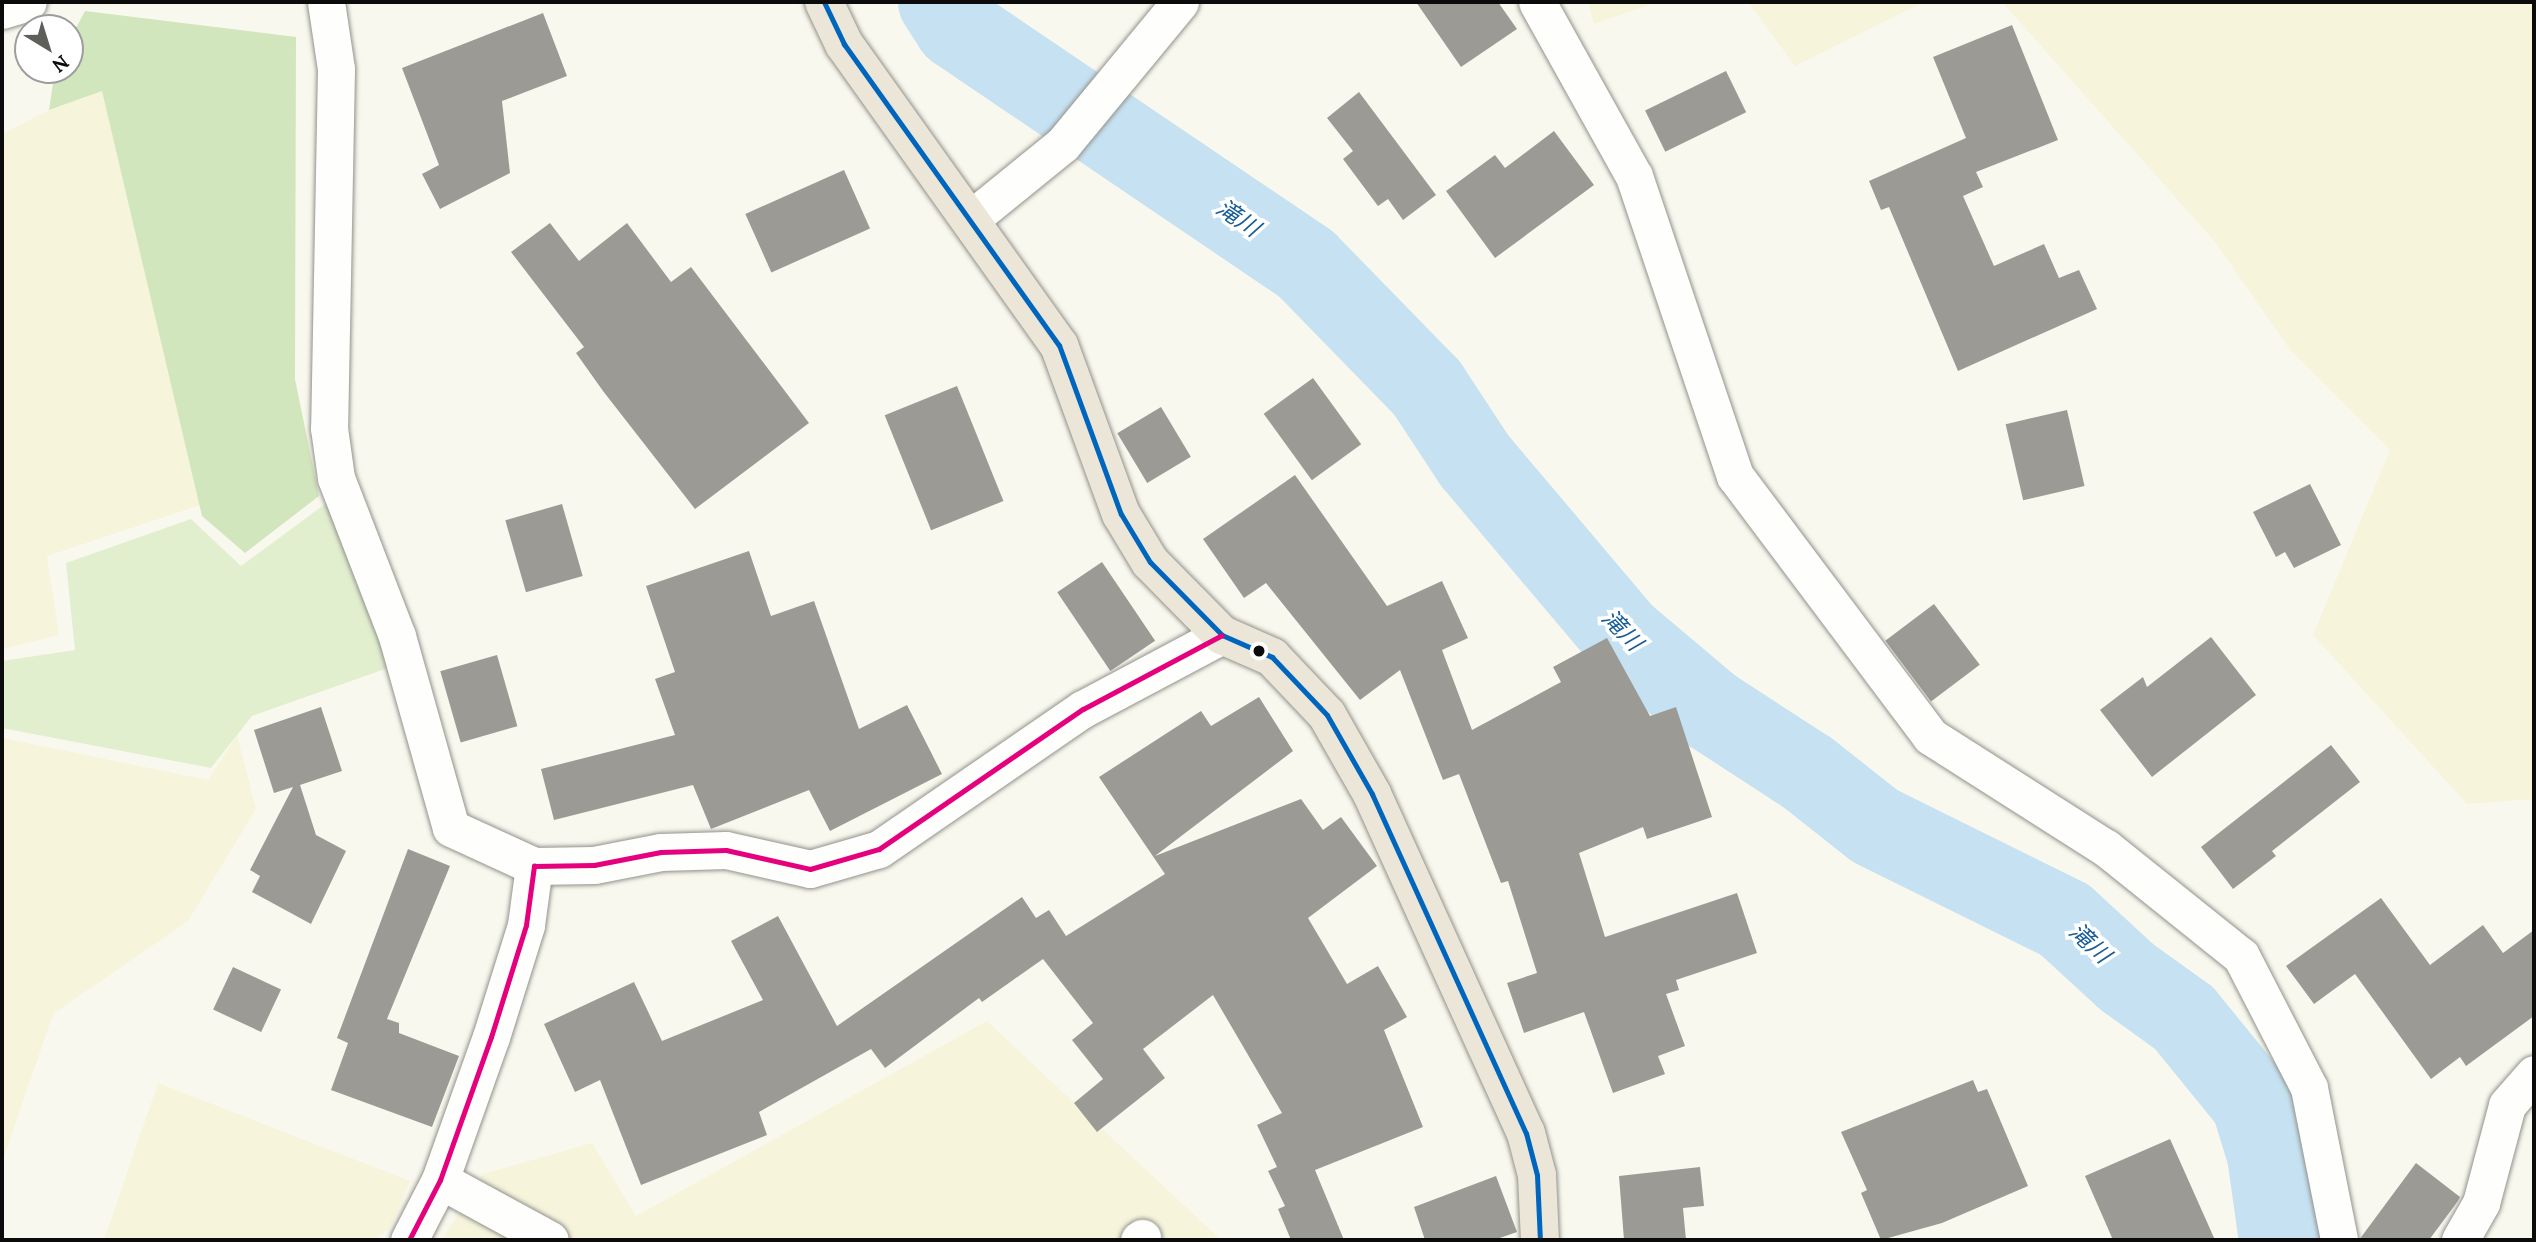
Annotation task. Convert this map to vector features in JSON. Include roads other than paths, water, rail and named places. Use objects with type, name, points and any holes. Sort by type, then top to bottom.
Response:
[{"type":"main road","points":[[824,2],[844,44],[972,218],[1059,345],[1121,514],[1150,562],[1222,635],[1272,657],[1327,715],[1372,794],[1527,1133],[1537,1175],[1540,1240]]},
{"type":"street","points":[[2,10],[28,2]]},
{"type":"street","points":[[326,2],[336,69],[329,428],[336,478],[397,636],[451,828],[534,866],[594,865],[661,852],[726,850],[810,869],[879,849],[1083,709],[1222,635]]},
{"type":"street","points":[[972,218],[1063,144],[1125,65],[1180,2]]},
{"type":"street","points":[[1537,2],[1634,176],[1735,476],[1930,736],[2106,848],[2241,956],[2309,1087],[2339,1240]]},
{"type":"street","points":[[409,1240],[440,1180],[526,925],[534,866]]},
{"type":"street","points":[[2460,1240],[2481,1203],[2507,1105],[2534,1074]]},
{"type":"street","points":[[440,1180],[550,1240]]},
{"type":"waterway","name":"滝川","points":[[940,2],[956,27],[1306,264],[1427,388],[1475,461],[1623,636],[1711,710],[1808,773],[1875,826],[2065,920],[2127,977],[2184,1018],[2253,1103],[2269,1155],[2281,1240]]}]
